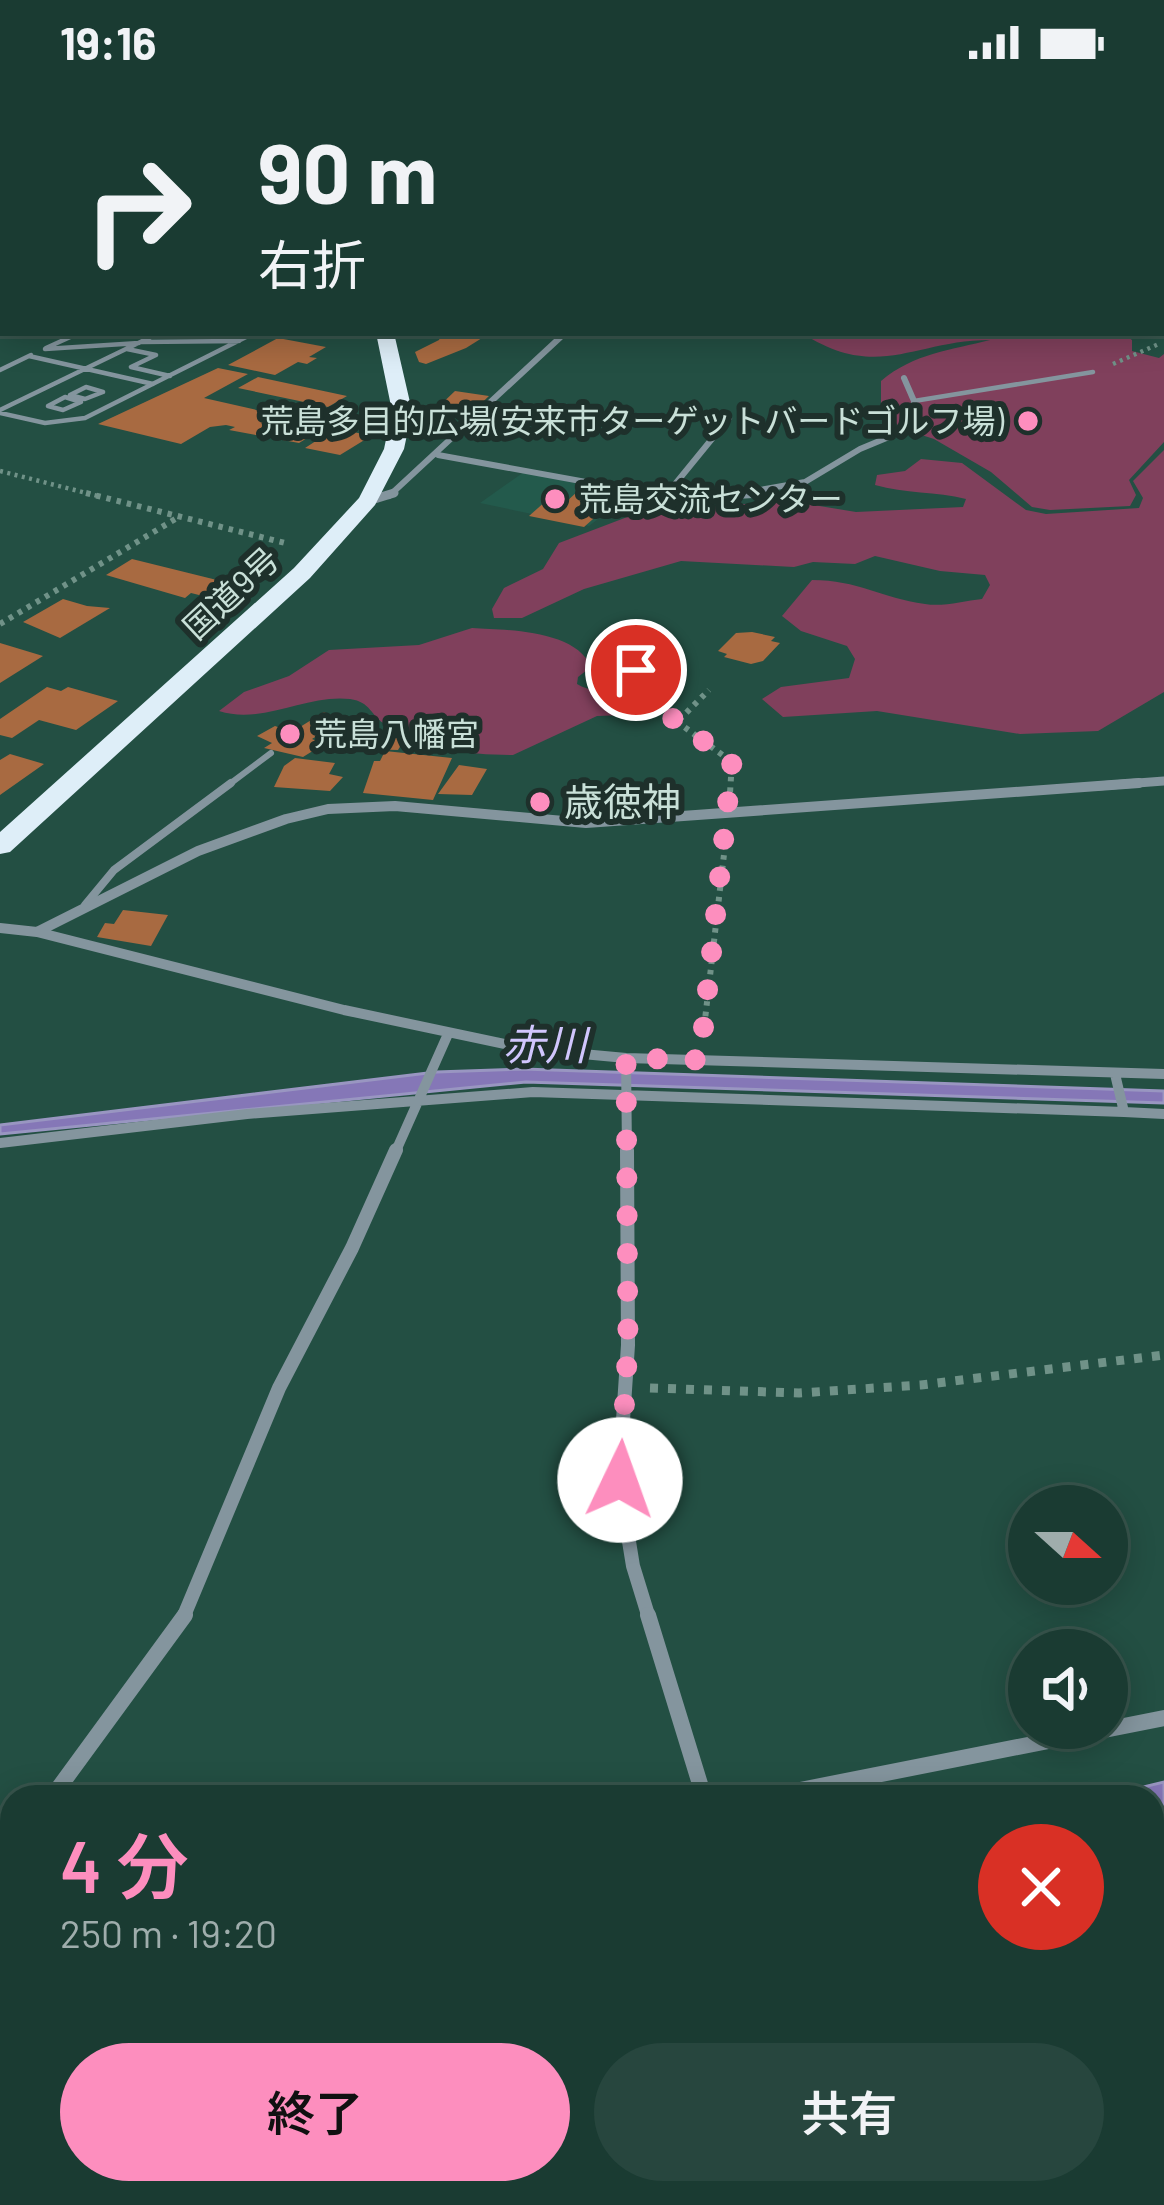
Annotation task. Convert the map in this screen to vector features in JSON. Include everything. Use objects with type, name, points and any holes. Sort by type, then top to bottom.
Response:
[{"type":"highway","name":"国道9号","points":[[0,846],[326,550],[368,501],[394,449],[402,411],[386,336]]},
{"type":"street","points":[[368,501],[392,496],[562,336]]},
{"type":"street","points":[[438,455],[667,494],[746,495],[802,484],[868,445],[913,427],[914,401],[904,378]]},
{"type":"street","points":[[667,494],[729,418]]},
{"type":"street","points":[[37,932],[85,905],[292,815],[329,807],[397,806],[545,824],[1164,781]]},
{"type":"street","points":[[0,928],[37,932],[448,1034],[529,1049],[1117,1082],[1164,1074]]},
{"type":"street","points":[[61,1785],[191,1606],[279,1388],[352,1248],[448,1034]]},
{"type":"street","points":[[626,1058],[628,1345],[620,1480],[633,1566],[700,1785]]},
{"type":"street","points":[[1117,1082],[1123,1108]]},
{"type":"street","points":[[0,1143],[247,1114],[533,1091],[1123,1108],[1164,1114]]},
{"type":"street","points":[[826,1785],[1164,1718]]},
{"type":"lane","points":[[0,370],[73,336]]},
{"type":"lane","points":[[132,336],[143,341]]},
{"type":"lane","points":[[0,412],[153,336]]},
{"type":"lane","points":[[45,349],[75,354],[104,340],[171,347],[202,336],[239,340]]},
{"type":"lane","points":[[0,412],[55,423],[85,418],[246,336]]},
{"type":"lane","points":[[127,349],[156,355],[131,367],[170,376]]},
{"type":"lane","points":[[29,356],[154,384]]},
{"type":"lane","points":[[914,401],[1094,372]]},
{"type":"lane","points":[[30,421],[53,409],[48,404],[54,400],[75,398],[72,391],[96,387],[118,376]]},
{"type":"lane","points":[[85,905],[115,869],[271,753]]},
{"type":"path","points":[[1094,372],[1161,343]]},
{"type":"path","points":[[0,470],[259,539],[326,550]]},
{"type":"path","points":[[0,624],[178,518]]},
{"type":"path","points":[[636,670],[632,687],[732,762],[700,1060]]},
{"type":"path","points":[[679,720],[709,690]]},
{"type":"path","points":[[624,1387],[799,1393],[921,1385],[1164,1355]]},
{"type":"shaded area","name":"荒島多目的広場(安来市ターゲットバードゴルフ場)","points":[[808,336],[1127,336],[1132,351],[1159,358],[1164,354],[1164,442],[1129,480],[1136,495],[1130,506],[1032,507],[991,472],[934,439],[900,428],[881,404],[881,381],[907,364],[990,340],[875,357],[829,347]]},
{"type":"shaded area","points":[[1164,450],[1164,692],[1098,731],[1020,734],[877,711],[783,717],[762,699],[781,687],[849,678],[855,659],[847,646],[801,631],[782,616],[812,580],[939,605],[982,599],[990,585],[985,575],[940,571],[875,556],[855,564],[813,562],[794,567],[681,561],[584,589],[522,618],[494,618],[492,609],[504,588],[543,569],[559,543],[643,511],[789,501],[856,512],[963,507],[966,499],[875,485],[877,475],[905,471],[921,459],[962,463],[1026,510],[1046,514],[1139,508],[1143,498],[1133,481]]},
{"type":"shaded area","name":"荒島交流センター","points":[[524,472],[629,495],[589,526],[480,503]]},
{"type":"shaded area","points":[[472,628],[539,634],[571,646],[591,667],[578,677],[577,684],[629,698],[653,714],[597,716],[513,755],[464,752],[416,740],[350,699],[252,714],[219,711],[244,692],[289,676],[329,650],[419,645]]},
{"type":"shaded area","points":[[523,1069],[1164,1091],[1164,1103],[526,1082],[0,1134],[0,1125],[436,1072]]},
{"type":"building","points":[[441,336],[485,336],[426,364],[419,362],[415,352]]},
{"type":"building","points":[[278,338],[326,347],[309,357],[317,358],[307,364],[298,362],[275,375],[228,365]]},
{"type":"building","points":[[218,368],[248,374],[204,398],[327,426],[299,443],[229,430],[235,427],[226,425],[210,427],[181,444],[98,424]]},
{"type":"building","points":[[258,377],[347,396],[328,407],[238,388]]},
{"type":"building","points":[[455,391],[489,396],[468,416],[434,411]]},
{"type":"building","points":[[336,428],[371,436],[340,455],[305,448]]},
{"type":"building","name":"荒島交流センター","points":[[580,489],[618,497],[584,527],[529,516],[547,500],[564,504]]},
{"type":"building","points":[[132,559],[229,583],[207,597],[191,593],[185,598],[106,575]]},
{"type":"building","points":[[63,599],[110,608],[60,638],[23,622]]},
{"type":"building","points":[[736,633],[775,637],[771,641],[780,643],[763,661],[751,664],[718,651]]},
{"type":"building","points":[[0,643],[43,656],[0,683]]},
{"type":"building","points":[[47,687],[61,691],[68,687],[118,701],[76,730],[39,720],[12,738],[0,735],[0,719]]},
{"type":"building","name":"荒島八幡宮","points":[[324,712],[342,720],[312,739],[324,744],[303,757],[264,748],[272,743],[257,736],[275,726],[292,732]]},
{"type":"building","points":[[368,732],[406,737],[398,750],[362,749],[359,746]]},
{"type":"building","points":[[385,751],[452,758],[433,800],[363,793],[374,761],[380,761]]},
{"type":"building","points":[[10,754],[44,764],[0,795],[0,760]]},
{"type":"building","points":[[295,758],[335,763],[329,774],[343,777],[330,791],[274,787],[284,766]]},
{"type":"building","points":[[459,765],[487,769],[472,795],[438,794]]},
{"type":"building","points":[[123,910],[168,915],[151,946],[97,937],[105,923],[114,924]]},
{"type":"place","name":"荒島多目的広場(安来市ターゲットバードゴルフ場)","points":[[1028,421]]},
{"type":"place","name":"荒島交流センター","points":[[555,499]]},
{"type":"place","name":"荒島八幡宮","points":[[290,734]]},
{"type":"place","name":"歳徳神","points":[[540,802]]},
{"type":"route","points":[[620,1480],[628,1345],[626,1058],[700,1060],[732,762],[638,693],[632,687],[636,670]]},
{"type":"water label","name":"赤川","points":[[545,1045]]}]
